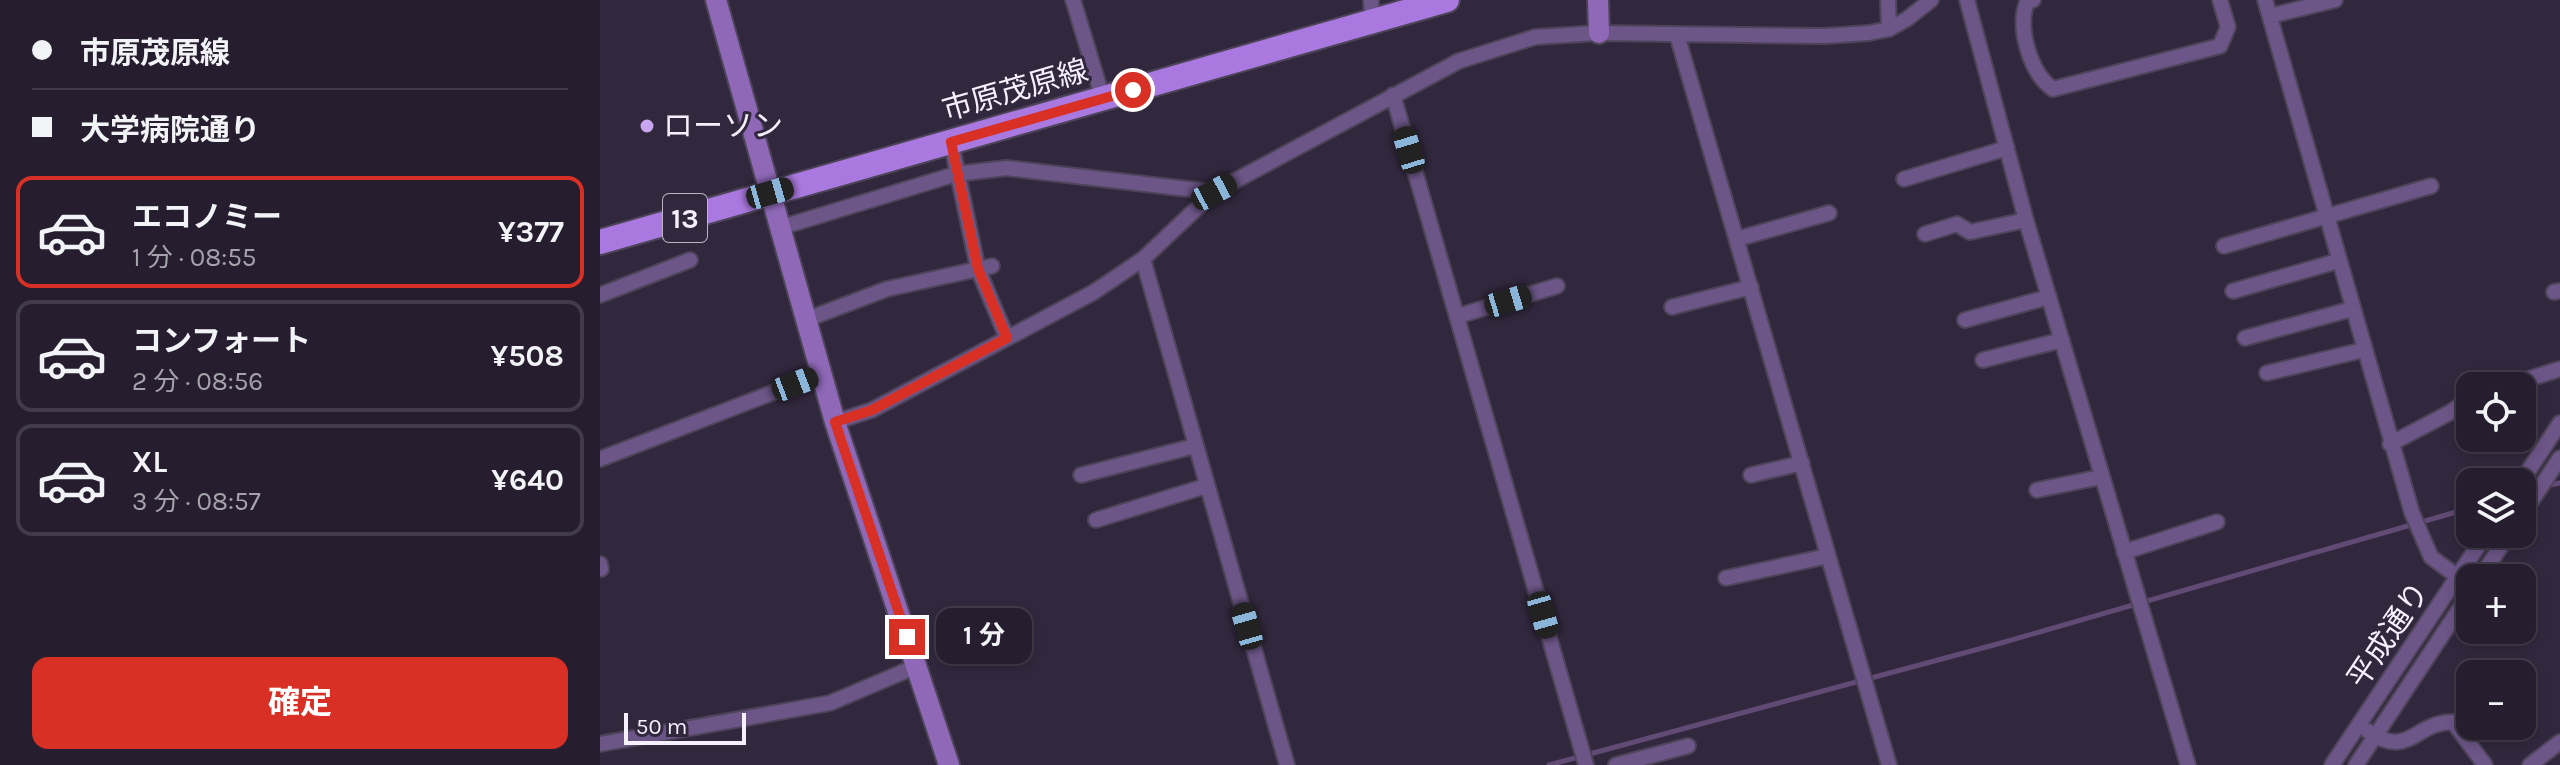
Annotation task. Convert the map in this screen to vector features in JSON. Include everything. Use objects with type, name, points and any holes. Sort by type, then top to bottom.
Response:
[{"type":"main road","name":"市原茂原線","points":[[600,242],[1103,99],[1372,11],[1447,0]]},
{"type":"street","points":[[716,0],[835,422],[949,765]]},
{"type":"street","points":[[1073,0],[1103,99]]},
{"type":"street","points":[[1598,0],[1599,33]]},
{"type":"street","points":[[1888,0],[1889,29]]},
{"type":"street","points":[[835,422],[872,410],[1094,292],[1143,259],[1214,192],[1459,61],[1535,37],[1599,33],[1825,36],[1889,29],[1931,0]]},
{"type":"street","points":[[1967,0],[2026,220],[2188,765]]},
{"type":"street","points":[[2033,0],[2027,2],[2021,18],[2039,79],[2053,89],[2220,46],[2228,27],[2220,0]]},
{"type":"street","points":[[2265,0],[2412,513],[2431,557],[2456,577]]},
{"type":"street","points":[[2270,16],[2335,0]]},
{"type":"street","points":[[1677,35],[1889,765]]},
{"type":"street","points":[[1393,95],[1586,765]]},
{"type":"street","points":[[951,142],[956,174],[1007,338]]},
{"type":"street","points":[[1904,179],[2007,148]]},
{"type":"street","points":[[779,228],[956,174],[1006,168],[1214,192]]},
{"type":"street","points":[[2224,246],[2431,186]]},
{"type":"street","points":[[1737,239],[1829,213]]},
{"type":"street","points":[[1925,234],[1957,224],[1970,232],[2026,220]]},
{"type":"street","points":[[1143,259],[1287,765]]},
{"type":"street","points":[[600,295],[690,260]]},
{"type":"street","points":[[2233,291],[2338,261]]},
{"type":"street","points":[[805,320],[887,289],[985,267]]},
{"type":"street","points":[[1458,316],[1557,286]]},
{"type":"street","points":[[1672,307],[1751,287]]},
{"type":"street","points":[[1965,320],[2049,297]]},
{"type":"street","points":[[2245,338],[2352,309]]},
{"type":"street","points":[[1983,360],[2062,340]]},
{"type":"street","points":[[2267,373],[2363,350]]},
{"type":"street","points":[[2536,377],[2560,369]]},
{"type":"street","points":[[600,459],[821,374]]},
{"type":"street","points":[[2390,444],[2456,408]]},
{"type":"street","points":[[2530,468],[2560,423]]},
{"type":"street","points":[[1081,475],[1195,446]]},
{"type":"street","points":[[2536,494],[2560,458]]},
{"type":"street","points":[[1751,475],[1802,463]]},
{"type":"street","points":[[2037,490],[2101,477]]},
{"type":"street","points":[[1096,520],[1206,486]]},
{"type":"street","points":[[2124,552],[2217,522]]},
{"type":"street","points":[[1726,578],[1828,556]]},
{"type":"street","name":"平成通り","points":[[2332,765],[2456,592]]},
{"type":"street","name":"平成通り","points":[[2356,765],[2456,614]]},
{"type":"street","points":[[600,744],[830,703],[917,666]]},
{"type":"street","points":[[2359,725],[2386,743],[2398,744],[2442,722],[2453,722],[2485,765]]},
{"type":"street","points":[[2530,765],[2560,742]]},
{"type":"street","points":[[1616,765],[1688,746]]},
{"type":"waterway","points":[[2546,486],[2560,483]]},
{"type":"waterway","points":[[1549,765],[2001,643],[2456,512]]},
{"type":"place","name":"ローソン","points":[[647,126]]},
{"type":"route","points":[[907,637],[835,422],[872,410],[1007,338],[978,269],[951,142],[1133,90]]}]
